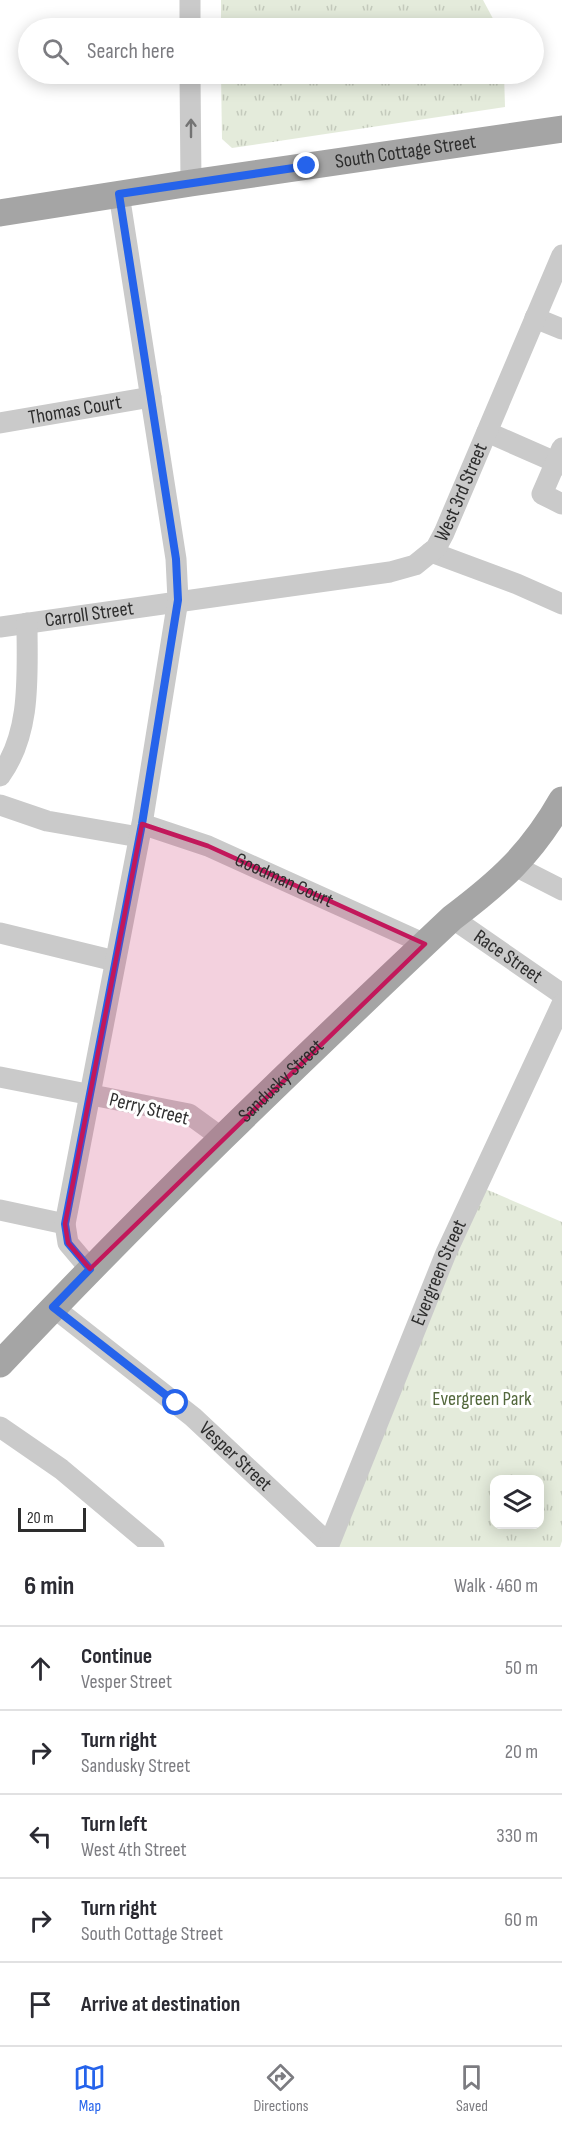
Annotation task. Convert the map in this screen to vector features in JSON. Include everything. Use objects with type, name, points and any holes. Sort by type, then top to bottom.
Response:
[{"type":"main road","name":"South Cottage Street","points":[[0,213],[562,129]]},
{"type":"main road","name":"Sandusky Street","points":[[0,1364],[90,1269],[222,1138],[452,918],[481,897],[515,866],[532,847],[562,800]]},
{"type":"street","points":[[190,0],[190,18]]},
{"type":"street","points":[[190,84],[191,183]]},
{"type":"street","points":[[90,1269],[68,1243],[65,1224],[141,831],[178,600],[176,559],[119,194]]},
{"type":"street","name":"West 3rd Street","points":[[178,600],[262,591],[390,572],[415,565],[431,552],[444,533],[562,255]]},
{"type":"street","points":[[535,318],[562,329]]},
{"type":"street","name":"Thomas Court","points":[[0,423],[151,397]]},
{"type":"street","points":[[487,432],[560,458],[542,494],[562,504]]},
{"type":"street","points":[[431,552],[562,603]]},
{"type":"street","name":"Carroll Street","points":[[0,627],[178,600]]},
{"type":"street","points":[[0,776],[12,754],[25,710],[27,623]]},
{"type":"street","name":"Goodman Court","points":[[0,805],[47,821],[141,831],[208,846],[425,944]]},
{"type":"street","points":[[515,866],[562,890]]},
{"type":"street","name":"Race Street","points":[[452,918],[562,994]]},
{"type":"street","points":[[0,933],[115,961]]},
{"type":"street","name":"Evergreen Street","points":[[328,1546],[446,1253],[562,1004]]},
{"type":"street","name":"Perry Street","points":[[0,1077],[189,1114],[222,1138]]},
{"type":"street","points":[[0,1210],[65,1224]]},
{"type":"street","name":"Vesper Street","points":[[53,1307],[193,1417],[328,1546]]},
{"type":"street","points":[[0,1428],[61,1469],[154,1547]]},
{"type":"highlighted area","points":[[142,824],[208,846],[425,944],[90,1269],[68,1243],[65,1224]]},
{"type":"green space","points":[[221,0],[483,0],[493,18],[221,18]]},
{"type":"green space","points":[[221,84],[504,84],[505,107],[232,148],[222,139]]},
{"type":"green space","name":"Evergreen Park","points":[[481,1187],[562,1222],[562,1541],[560,1547],[338,1547]]},
{"type":"route","points":[[176,1403],[53,1307],[90,1269],[68,1243],[65,1224],[142,824],[178,600],[176,559],[119,194],[307,166]]}]
